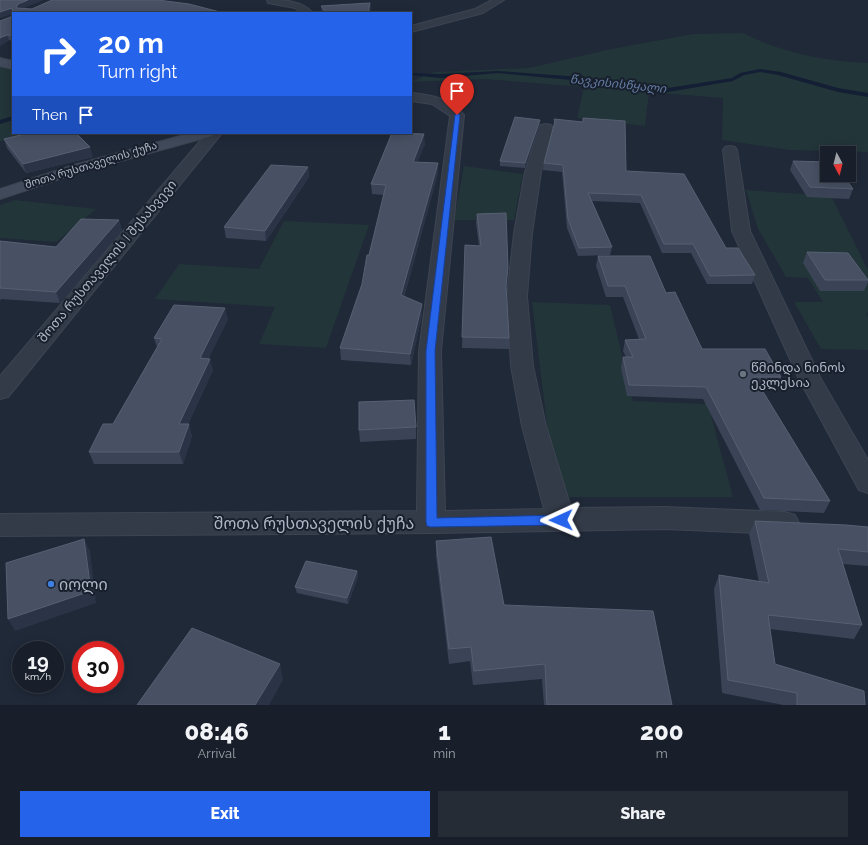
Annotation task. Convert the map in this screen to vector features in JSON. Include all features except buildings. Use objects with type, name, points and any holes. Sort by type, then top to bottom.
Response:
[{"type":"street","points":[[412,29],[479,11],[499,0]]},
{"type":"street","points":[[271,1],[298,6],[307,12]]},
{"type":"street","points":[[0,62],[12,65]]},
{"type":"street","points":[[412,97],[434,99],[442,103],[457,115],[430,351],[431,522]]},
{"type":"street","points":[[546,128],[534,172],[524,233],[517,296],[522,366],[534,426],[561,520]]},
{"type":"street","name":"შოთა რუსთაველის ქუჩა","points":[[0,194],[79,168],[203,134]]},
{"type":"street","name":"შოთა რუსთაველის I შესახვევი","points":[[0,391],[195,155],[214,134]]},
{"type":"street","points":[[730,150],[742,231],[810,380],[868,483]]},
{"type":"street","name":"შოთა რუსთაველის ქუჩა","points":[[0,524],[431,522],[665,518],[813,525]]},
{"type":"green space","points":[[743,33],[773,46],[804,55],[868,63],[868,152],[856,152],[856,146],[820,146],[820,151],[789,150],[722,140],[723,98],[649,92],[645,126],[577,118],[584,87],[484,79],[412,82],[434,72],[529,68],[611,49],[693,34]]},
{"type":"green space","points":[[0,65],[12,67],[12,134],[51,134],[0,141]]},
{"type":"green space","points":[[464,166],[523,174],[514,220],[454,220]]},
{"type":"green space","points":[[746,190],[831,196],[868,270],[868,312],[866,314],[868,317],[868,350],[821,349],[794,302],[823,302],[808,278],[786,277],[758,229]]},
{"type":"green space","points":[[15,200],[96,209],[56,242],[0,238],[0,205]]},
{"type":"green space","points":[[284,221],[369,225],[326,348],[259,344],[275,307],[155,299],[179,264],[259,269]]},
{"type":"green space","points":[[532,302],[610,305],[633,401],[708,404],[733,497],[569,497],[549,440]]},
{"type":"waterway","name":"წავკისისწყალი","points":[[412,74],[440,76],[498,72],[581,79],[668,90],[733,79],[751,71],[760,71],[779,73],[838,90],[868,95]]},
{"type":"waterway","name":"წავკისისწყალი","points":[[0,122],[12,118]]},
{"type":"place","name":"წმინდა ნინოს ეკლესია","points":[[743,374]]},
{"type":"place","name":"იოლი","points":[[51,584]]},
{"type":"route","points":[[457,115],[430,351],[431,522],[561,520]]}]
